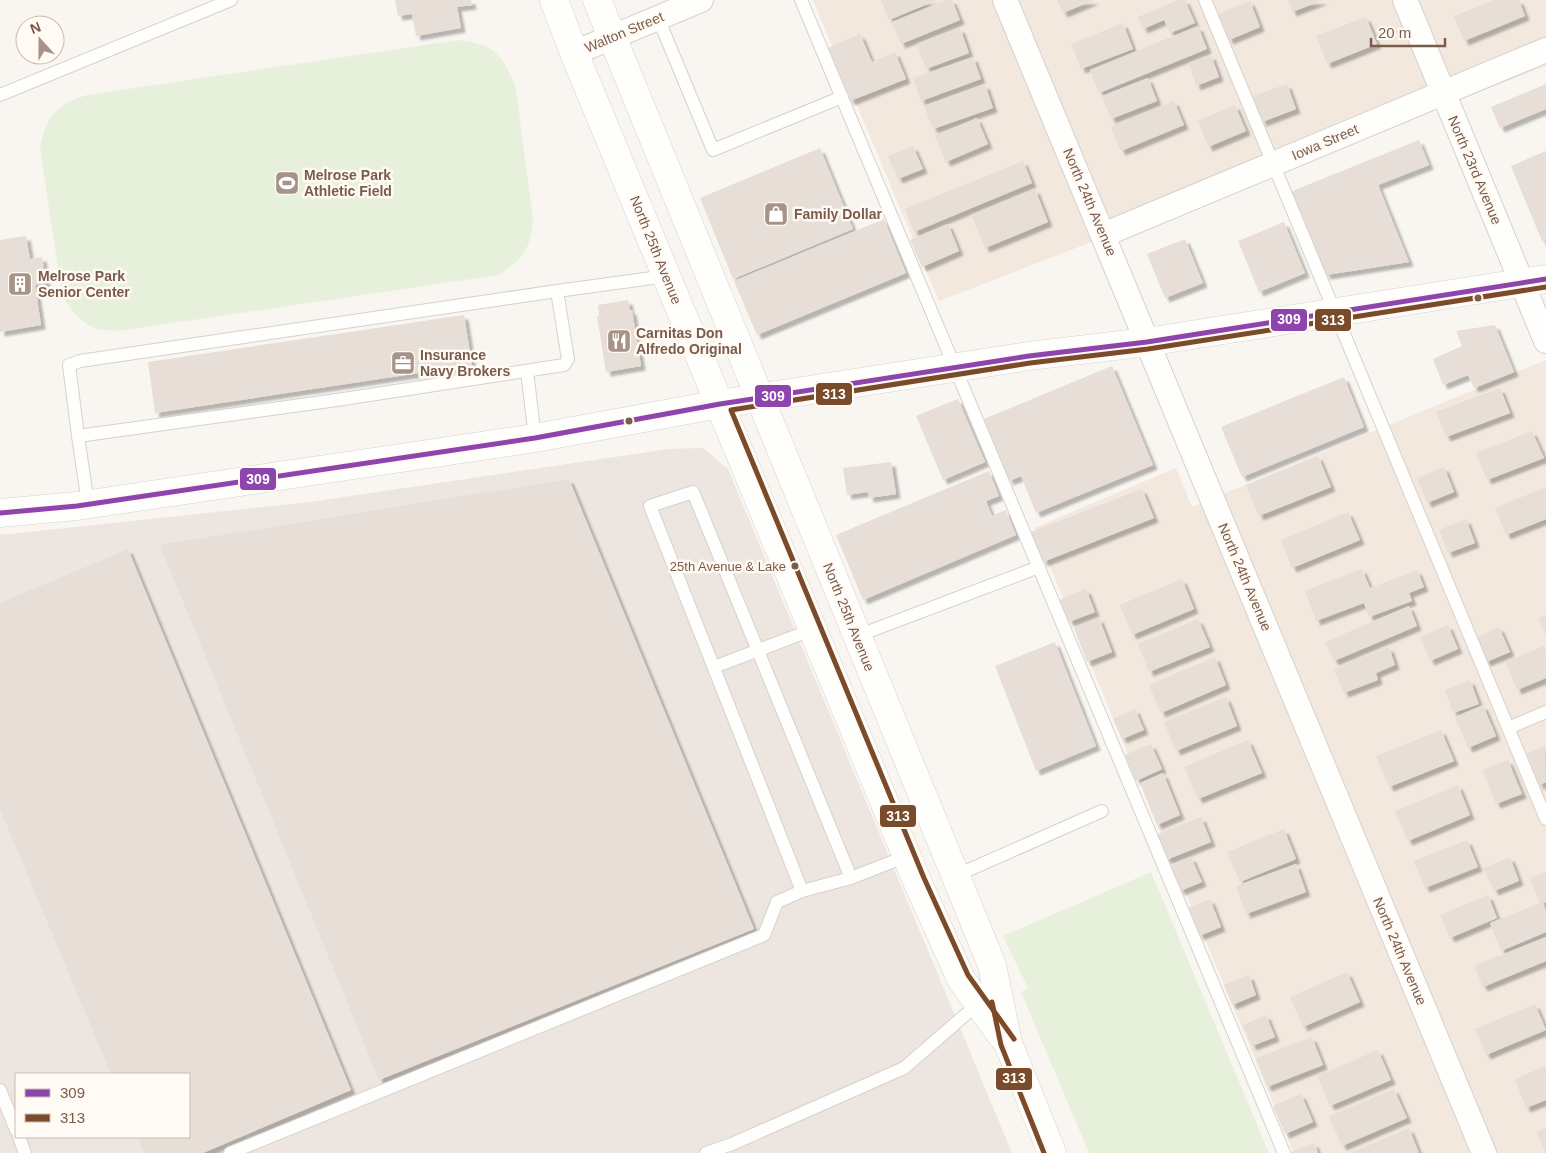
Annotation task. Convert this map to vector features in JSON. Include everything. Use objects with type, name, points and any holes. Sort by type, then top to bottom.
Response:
[{"type":"main road","name":"North 25th Avenue","points":[[554,0],[574,53],[907,856],[961,979],[1008,1043]]},
{"type":"main road","name":"North 25th Avenue","points":[[597,0],[992,965],[1008,1043],[1052,1153]]},
{"type":"main road","points":[[0,513],[88,504],[535,438],[720,404],[1029,356],[1147,342],[1534,281]]},
{"type":"street","name":"Walton Street","points":[[574,53],[701,0]]},
{"type":"street","name":"North 24th Avenue","points":[[1005,0],[1484,1153]]},
{"type":"street","name":"North 23rd Avenue","points":[[1405,0],[1443,93],[1534,281],[1546,340]]},
{"type":"street","name":"Iowa Street","points":[[1104,235],[1546,50]]},
{"type":"lane","points":[[0,96],[230,0]]},
{"type":"lane","points":[[801,0],[1284,1153]]},
{"type":"lane","points":[[1205,0],[1546,820]]},
{"type":"lane","points":[[658,18],[713,150],[842,97]]},
{"type":"lane","points":[[88,504],[69,365],[80,361],[667,276]]},
{"type":"lane","points":[[78,436],[564,366],[568,359],[557,291]]},
{"type":"lane","points":[[527,371],[535,438]]},
{"type":"lane","points":[[802,891],[650,506],[694,492],[851,878]]},
{"type":"lane","points":[[857,636],[1039,567]]},
{"type":"lane","points":[[714,667],[814,629]]},
{"type":"lane","points":[[1508,728],[1546,712]]},
{"type":"lane","points":[[955,876],[1102,811]]},
{"type":"lane","points":[[230,1153],[764,935],[777,902],[802,891],[851,878],[907,856]]},
{"type":"lane","points":[[706,1153],[732,1144],[904,1068],[979,1003]]},
{"type":"lane","points":[[0,1090],[15,1128]]},
{"type":"lane","points":[[19,1138],[25,1153]]},
{"type":"shaded area","points":[[813,0],[1546,0],[1546,66],[939,301]]},
{"type":"shaded area","points":[[1546,360],[1546,1153],[1294,1153],[1034,528],[1176,468],[1192,507]]},
{"type":"shaded area","points":[[703,448],[728,469],[1012,1153],[0,1153],[0,535],[310,502],[669,449]]},
{"type":"green space","name":"Melrose Park Athletic Field","points":[[459,40],[481,44],[493,50],[506,66],[516,90],[533,219],[530,238],[524,252],[514,264],[499,275],[118,331],[97,329],[86,324],[65,300],[62,295],[40,148],[46,128],[54,113],[67,103],[87,95]]},
{"type":"green space","points":[[1151,872],[1269,1153],[1089,1153],[1021,992],[1028,988],[1003,936]]},
{"type":"building","points":[[395,0],[471,0],[472,5],[457,7],[461,28],[416,36],[412,14],[398,16]]},
{"type":"building","points":[[881,0],[937,0],[889,20]]},
{"type":"building","points":[[946,0],[952,0],[960,20],[901,44],[892,22]]},
{"type":"building","points":[[1057,0],[1094,0],[1063,13]]},
{"type":"building","points":[[1178,0],[1185,0],[1195,23],[1170,33],[1164,20],[1143,29],[1138,17]]},
{"type":"building","points":[[1288,0],[1323,0],[1292,12]]},
{"type":"building","points":[[1495,0],[1519,0],[1525,16],[1464,41],[1454,16]]},
{"type":"building","points":[[1250,1],[1260,27],[1229,40],[1218,14]]},
{"type":"building","points":[[1366,17],[1377,44],[1327,64],[1316,36]]},
{"type":"building","points":[[1123,23],[1133,49],[1081,69],[1071,44]]},
{"type":"building","points":[[1198,26],[1207,49],[1099,93],[1090,70]]},
{"type":"building","points":[[960,28],[969,53],[926,69],[917,44]]},
{"type":"building","points":[[860,34],[872,62],[895,52],[906,79],[850,101],[828,48]]},
{"type":"building","points":[[1211,55],[1219,77],[1196,86],[1189,63]]},
{"type":"building","points":[[973,57],[981,79],[921,101],[913,78]]},
{"type":"building","points":[[1148,78],[1157,101],[1111,119],[1102,96]]},
{"type":"building","points":[[985,84],[993,108],[933,129],[924,106]]},
{"type":"building","points":[[1287,84],[1296,109],[1262,122],[1253,96]]},
{"type":"building","points":[[1546,84],[1546,109],[1500,128],[1491,107]]},
{"type":"building","points":[[1174,101],[1184,125],[1121,151],[1111,127]]},
{"type":"building","points":[[1235,105],[1246,131],[1208,147],[1198,121]]},
{"type":"building","points":[[977,118],[988,144],[946,162],[935,136]]},
{"type":"building","points":[[1419,140],[1429,165],[1378,185],[1409,262],[1326,275],[1290,192]]},
{"type":"building","points":[[913,146],[923,169],[898,179],[888,156]]},
{"type":"building","name":"Family Dollar","points":[[820,148],[853,229],[733,279],[700,198]]},
{"type":"building","points":[[1546,151],[1546,241],[1542,241],[1511,166]]},
{"type":"building","points":[[1023,161],[1032,183],[914,232],[905,209]]},
{"type":"building","points":[[1035,189],[1048,222],[985,248],[971,215]]},
{"type":"building","points":[[884,219],[906,273],[757,335],[734,281]]},
{"type":"building","points":[[1284,222],[1305,273],[1259,292],[1238,241]]},
{"type":"building","points":[[948,224],[959,251],[922,267],[910,240]]},
{"type":"building","name":"Melrose Park Senior Center","points":[[26,236],[30,259],[42,257],[46,283],[35,285],[41,325],[0,332],[0,240]]},
{"type":"building","points":[[1185,239],[1203,283],[1165,298],[1147,254]]},
{"type":"building","name":"Carnitas Don Alfredo Original","points":[[628,300],[630,311],[632,310],[641,366],[606,372],[597,316],[599,316],[598,305]]},
{"type":"building","points":[[464,315],[472,365],[155,413],[148,362]]},
{"type":"building","points":[[1495,325],[1514,372],[1474,388],[1468,375],[1443,385],[1433,359],[1462,346],[1456,331]]},
{"type":"building","points":[[1112,366],[1153,465],[1036,513],[1021,476],[1009,481],[984,419]]},
{"type":"building","points":[[1344,377],[1364,427],[1242,477],[1221,427]]},
{"type":"building","points":[[1500,388],[1510,413],[1446,437],[1436,412]]},
{"type":"building","points":[[958,399],[985,462],[943,480],[916,416]]},
{"type":"building","points":[[1532,431],[1544,458],[1487,480],[1476,453]]},
{"type":"building","points":[[1318,456],[1331,487],[1259,516],[1246,485]]},
{"type":"building","points":[[891,462],[896,494],[869,498],[868,492],[847,495],[843,468]]},
{"type":"building","points":[[1444,467],[1454,492],[1427,503],[1417,478]]},
{"type":"building","points":[[989,471],[999,496],[986,501],[992,516],[1006,510],[1016,535],[863,600],[836,535]]},
{"type":"building","points":[[569,479],[754,929],[379,1080],[160,545]]},
{"type":"building","points":[[1546,487],[1546,519],[1506,535],[1495,508]]},
{"type":"building","points":[[1142,489],[1154,518],[1043,562],[1031,532]]},
{"type":"building","points":[[1348,512],[1360,540],[1292,568],[1281,540]]},
{"type":"building","points":[[1466,519],[1475,543],[1448,553],[1439,530]]},
{"type":"building","points":[[128,549],[351,1090],[203,1153],[144,1153],[138,1138],[190,1138],[190,1073],[111,1073],[0,809],[0,603]]},
{"type":"building","points":[[1362,569],[1370,588],[1417,570],[1424,587],[1409,593],[1412,601],[1369,617],[1364,603],[1316,621],[1305,591]]},
{"type":"building","points":[[1182,579],[1194,609],[1132,635],[1120,605]]},
{"type":"building","points":[[1086,589],[1095,612],[1069,622],[1060,600]]},
{"type":"building","points":[[1409,606],[1417,626],[1334,661],[1325,642]]},
{"type":"building","points":[[1546,615],[1546,636],[1539,618]]},
{"type":"building","points":[[1099,618],[1112,652],[1087,662],[1074,628]]},
{"type":"building","points":[[1198,619],[1210,647],[1149,672],[1138,644]]},
{"type":"building","points":[[1448,625],[1458,649],[1430,661],[1420,637]]},
{"type":"building","points":[[1499,627],[1510,652],[1486,662],[1476,638]]},
{"type":"building","points":[[1055,642],[1096,746],[1036,771],[995,666]]},
{"type":"building","points":[[1544,646],[1546,650],[1546,678],[1517,690],[1506,662]]},
{"type":"building","points":[[1389,647],[1395,665],[1376,673],[1378,680],[1344,693],[1334,669]]},
{"type":"building","points":[[1215,657],[1226,685],[1161,713],[1149,685]]},
{"type":"building","points":[[1470,680],[1479,704],[1453,713],[1445,690]]},
{"type":"building","points":[[1226,697],[1237,726],[1176,751],[1164,722]]},
{"type":"building","points":[[1483,705],[1496,736],[1468,748],[1455,717]]},
{"type":"building","points":[[1135,709],[1144,730],[1122,739],[1113,719]]},
{"type":"building","points":[[1441,730],[1454,761],[1389,787],[1376,756]]},
{"type":"building","points":[[1248,740],[1262,773],[1198,799],[1184,767]]},
{"type":"building","points":[[1151,744],[1162,769],[1136,781],[1125,755]]},
{"type":"building","points":[[1545,746],[1546,782],[1539,785],[1527,753]]},
{"type":"building","points":[[1508,760],[1522,794],[1496,804],[1483,770]]},
{"type":"building","points":[[1163,773],[1180,815],[1157,825],[1140,783]]},
{"type":"building","points":[[1458,785],[1470,815],[1408,841],[1395,811]]},
{"type":"building","points":[[1201,817],[1211,842],[1166,860],[1156,835]]},
{"type":"building","points":[[1284,829],[1296,859],[1240,882],[1227,852]]},
{"type":"building","points":[[1467,840],[1478,867],[1425,888],[1414,861]]},
{"type":"building","points":[[1191,857],[1202,882],[1180,891],[1169,866]]},
{"type":"building","points":[[1510,857],[1519,881],[1494,891],[1484,868]]},
{"type":"building","points":[[1296,864],[1306,892],[1246,914],[1236,886]]},
{"type":"building","points":[[1546,872],[1546,902],[1543,903],[1546,911],[1546,932],[1501,951],[1490,923],[1540,903],[1530,878]]},
{"type":"building","points":[[1488,895],[1497,918],[1450,938],[1440,915]]},
{"type":"building","points":[[1210,899],[1221,927],[1199,936],[1188,908]]},
{"type":"building","points":[[1546,937],[1546,961],[1483,987],[1474,966]]},
{"type":"building","points":[[1347,972],[1360,1002],[1303,1027],[1290,997]]},
{"type":"building","points":[[1249,975],[1256,995],[1232,1005],[1224,985]]},
{"type":"building","points":[[1535,1004],[1546,1030],[1486,1055],[1475,1029]]},
{"type":"building","points":[[1266,1015],[1275,1037],[1252,1046],[1243,1025]]},
{"type":"building","points":[[1312,1037],[1323,1065],[1267,1087],[1256,1058]]},
{"type":"building","points":[[1378,1050],[1391,1080],[1330,1106],[1317,1076]]},
{"type":"building","points":[[1546,1066],[1546,1100],[1526,1108],[1515,1079]]},
{"type":"building","points":[[1394,1089],[1407,1118],[1342,1146],[1329,1116]]},
{"type":"building","points":[[1301,1094],[1313,1122],[1285,1134],[1273,1106]]},
{"type":"building","points":[[1409,1128],[1419,1153],[1351,1153]]},
{"type":"building","points":[[1546,1128],[1546,1153],[1545,1153],[1537,1132]]},
{"type":"building","points":[[1314,1143],[1318,1153],[1289,1153]]},
{"type":"transit line","name":"309","points":[[0,513],[77,506],[535,438],[720,404],[1029,356],[1147,342],[1546,279]]},
{"type":"transit line","name":"313","points":[[1014,1039],[968,975],[924,878],[731,410],[1030,363],[1148,349],[1546,287]]},
{"type":"transit line","name":"313","points":[[992,1002],[1001,1045],[1044,1153]]},
{"type":"place","name":"Melrose Park Athletic Field","points":[[287,183]]},
{"type":"place","name":"Family Dollar","points":[[776,214]]},
{"type":"place","name":"Melrose Park Senior Center","points":[[20,284]]},
{"type":"place","name":"Carnitas Don Alfredo Original","points":[[619,341]]},
{"type":"place","name":"Insurance Navy Brokers","points":[[403,363]]},
{"type":"place","name":"25th Avenue & Lake","points":[[795,566]]}]
